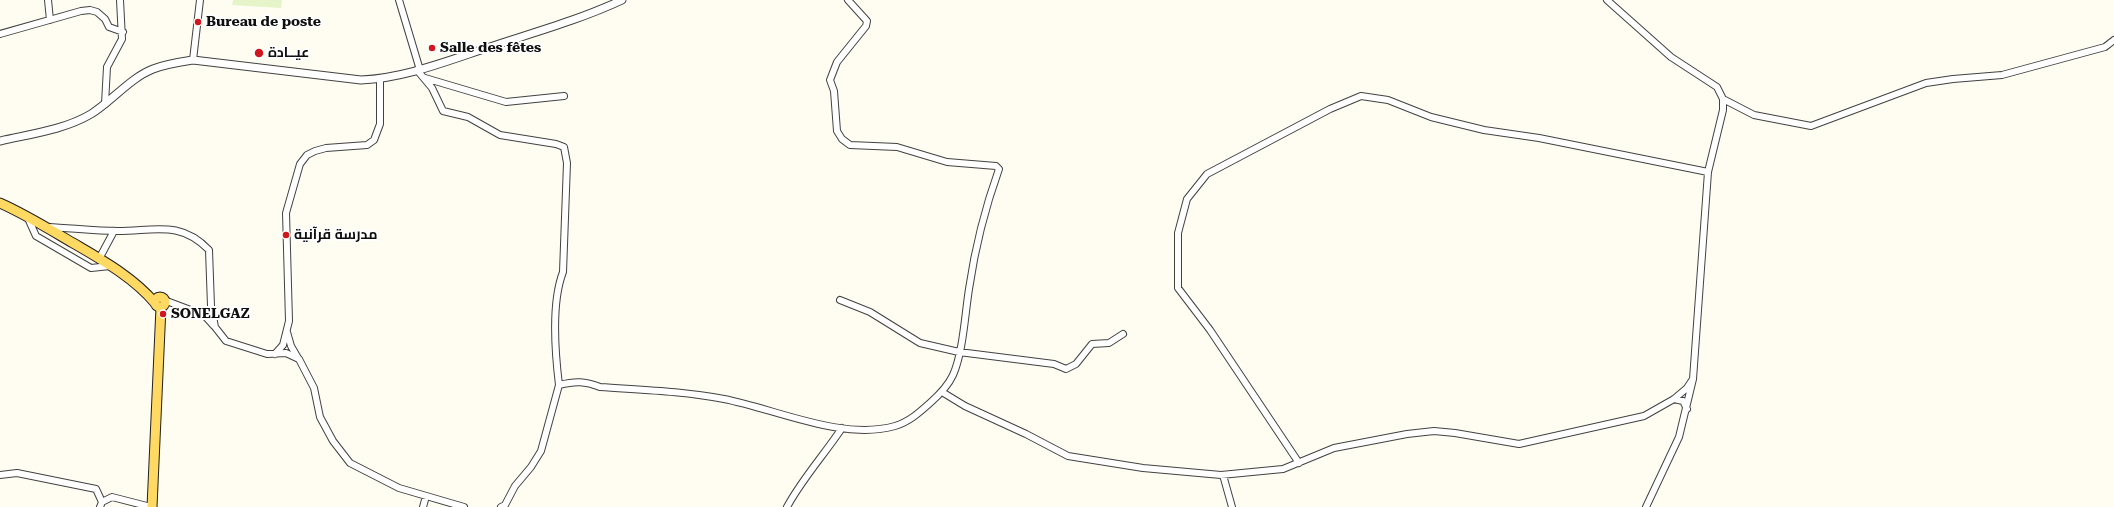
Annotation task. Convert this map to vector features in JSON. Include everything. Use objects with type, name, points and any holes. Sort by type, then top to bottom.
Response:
[{"type":"main road","points":[[0,203],[26,215],[111,266],[160,303],[152,507]]},
{"type":"street","points":[[48,0],[50,20]]},
{"type":"street","points":[[105,104],[107,67],[119,46],[123,32],[120,0]]},
{"type":"street","points":[[192,60],[200,0]]},
{"type":"street","points":[[399,0],[419,70],[432,88],[443,111],[468,117],[500,135],[556,144],[564,147],[567,163],[563,272],[558,285],[556,327],[559,385],[541,451],[531,467],[515,486],[505,505],[501,507]]},
{"type":"street","points":[[0,141],[73,123],[105,104],[141,75],[153,69],[192,60],[361,80],[380,79],[419,70],[592,14],[622,0]]},
{"type":"street","points":[[559,385],[574,381],[588,382],[600,387],[688,392],[748,403],[842,428],[870,429],[895,426],[915,416],[942,392],[953,375],[959,352],[972,273],[988,199],[999,169],[996,166],[947,162],[897,147],[850,145],[842,139],[837,131],[834,91],[830,80],[837,62],[866,26],[867,21],[848,0]]},
{"type":"street","points":[[1607,0],[1671,57],[1717,87],[1723,99],[1723,110],[1708,172],[1693,379],[1679,438],[1646,507]]},
{"type":"street","points":[[0,34],[81,11],[90,10],[102,16],[108,27],[123,32]]},
{"type":"street","points":[[1723,99],[1754,115],[1811,126],[1926,83],[2002,75],[2105,47],[2114,40]]},
{"type":"street","points":[[424,78],[506,102],[564,96]]},
{"type":"street","points":[[275,354],[283,345],[289,321],[286,213],[300,164],[307,155],[326,148],[367,145],[374,140],[380,124],[380,79]]},
{"type":"street","points":[[1299,463],[1210,330],[1178,288],[1178,233],[1187,199],[1207,174],[1330,109],[1361,96],[1388,100],[1431,117],[1484,130],[1539,138],[1708,172]]},
{"type":"street","points":[[26,215],[36,236],[90,268],[111,266]]},
{"type":"street","points":[[46,227],[114,231],[156,227],[183,231],[200,241],[209,250],[211,306],[215,327]]},
{"type":"street","points":[[99,259],[114,231]]},
{"type":"street","points":[[840,300],[870,312],[920,343],[959,352],[1054,364],[1066,369],[1076,364],[1092,344],[1109,343],[1122,334]]},
{"type":"street","points":[[160,303],[176,306],[204,315],[226,341],[267,354],[286,353],[299,359]]},
{"type":"street","points":[[204,315],[211,306]]},
{"type":"street","points":[[287,332],[291,346],[314,388],[320,417],[333,441],[350,463],[399,488],[464,507]]},
{"type":"street","points":[[942,392],[965,406],[1026,434],[1068,456],[1143,468],[1223,475],[1283,469],[1334,448],[1407,434],[1434,432],[1455,433],[1519,444],[1644,416],[1674,399],[1687,388],[1693,379]]},
{"type":"street","points":[[1674,399],[1683,401],[1687,409]]},
{"type":"street","points":[[787,507],[797,488],[828,450],[842,428]]},
{"type":"street","points":[[0,475],[17,472],[96,489],[101,504],[112,497],[152,507]]},
{"type":"street","points":[[1223,475],[1232,507]]},
{"type":"street","points":[[423,507],[426,496]]},
{"type":"green space","points":[[233,0],[282,0],[281,8],[232,5]]},
{"type":"place","name":"Bureau de poste","points":[[198,22]]},
{"type":"place","name":"Salle des fêtes","points":[[432,48]]},
{"type":"place","name":"عيــادة","points":[[259,53]]},
{"type":"place","name":"مدرسة قرآنية","points":[[286,235]]},
{"type":"place","name":"SONELGAZ","points":[[163,314]]}]
